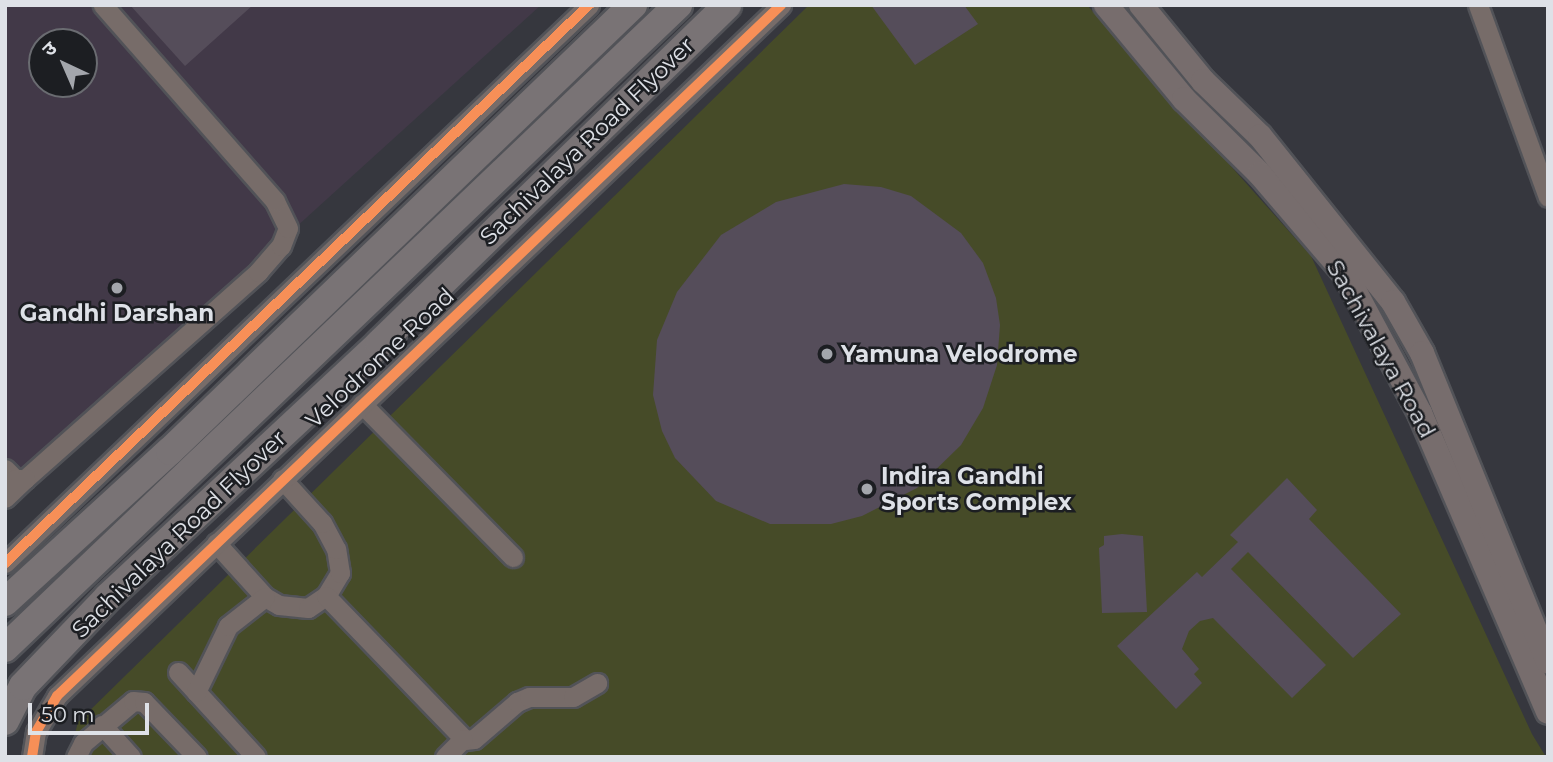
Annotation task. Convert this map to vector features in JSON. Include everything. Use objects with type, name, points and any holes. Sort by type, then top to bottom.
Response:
[{"type":"highway","points":[[5,602],[170,451],[633,5]]},
{"type":"highway","name":"Sachivalaya Road Flyover","points":[[5,648],[678,5]]},
{"type":"highway","name":"Sachivalaya Road Flyover","points":[[5,721],[23,687],[78,629],[727,5]]},
{"type":"main road","name":"Sachivalaya Road","points":[[1107,5],[1205,122],[1260,174],[1345,273],[1420,414],[1548,712]]},
{"type":"main road","name":"Sachivalaya Road","points":[[1141,5],[1224,104],[1260,136],[1333,223],[1410,333],[1548,661]]},
{"type":"main road","points":[[1205,122],[1224,104]]},
{"type":"street","points":[[5,498],[258,272],[282,246],[288,228],[275,201],[103,5]]},
{"type":"street","points":[[5,563],[589,5]]},
{"type":"street","name":"Velodrome Road","points":[[32,757],[36,732],[57,696],[781,5]]},
{"type":"street","points":[[1478,5],[1548,197]]},
{"type":"street","points":[[362,404],[513,556]]},
{"type":"street","points":[[5,469],[15,479],[25,479]]},
{"type":"street","points":[[216,543],[265,597],[292,610],[308,608],[326,596],[340,573],[336,549],[322,523],[282,480]]},
{"type":"street","points":[[326,596],[463,739]]},
{"type":"street","points":[[196,692],[229,626],[265,597]]},
{"type":"street","points":[[177,672],[256,757]]},
{"type":"street","points":[[445,757],[463,739],[474,739],[517,702],[529,697],[573,697],[597,683]]},
{"type":"street","points":[[76,757],[102,725],[123,705],[144,702],[197,757]]},
{"type":"street","points":[[102,725],[131,757]]},
{"type":"shaded area","name":"Gandhi Darshan","points":[[5,5],[541,5],[5,491]]},
{"type":"green space","name":"Indira Gandhi Sports Complex","points":[[809,5],[1087,5],[1311,256],[1532,734],[1546,757],[69,757],[78,722]]},
{"type":"building","points":[[130,5],[253,5],[185,66]]},
{"type":"building","points":[[871,5],[964,5],[978,24],[915,65]]},
{"type":"building","name":"Yamuna Velodrome","points":[[844,184],[881,187],[911,196],[961,233],[983,263],[996,298],[1000,325],[997,365],[983,408],[961,445],[917,488],[862,516],[831,524],[770,524],[716,501],[675,458],[662,431],[653,395],[657,340],[677,292],[721,235],[776,202]]},
{"type":"building","points":[[1287,478],[1317,510],[1309,519],[1401,614],[1353,658],[1248,552],[1231,569],[1326,665],[1292,698],[1213,618],[1200,621],[1189,631],[1182,649],[1199,669],[1194,674],[1202,683],[1176,709],[1117,646],[1197,572],[1202,577],[1238,542],[1230,535]]},
{"type":"building","points":[[1104,536],[1143,536],[1147,612],[1102,613],[1099,548],[1104,545]]},
{"type":"cycle path","points":[[5,563],[589,5]]},
{"type":"cycle path","points":[[32,757],[36,732],[57,696],[781,5]]},
{"type":"place","name":"Gandhi Darshan","points":[[117,288]]},
{"type":"place","name":"Yamuna Velodrome","points":[[827,354]]},
{"type":"place","name":"Indira Gandhi Sports Complex","points":[[867,489]]}]
